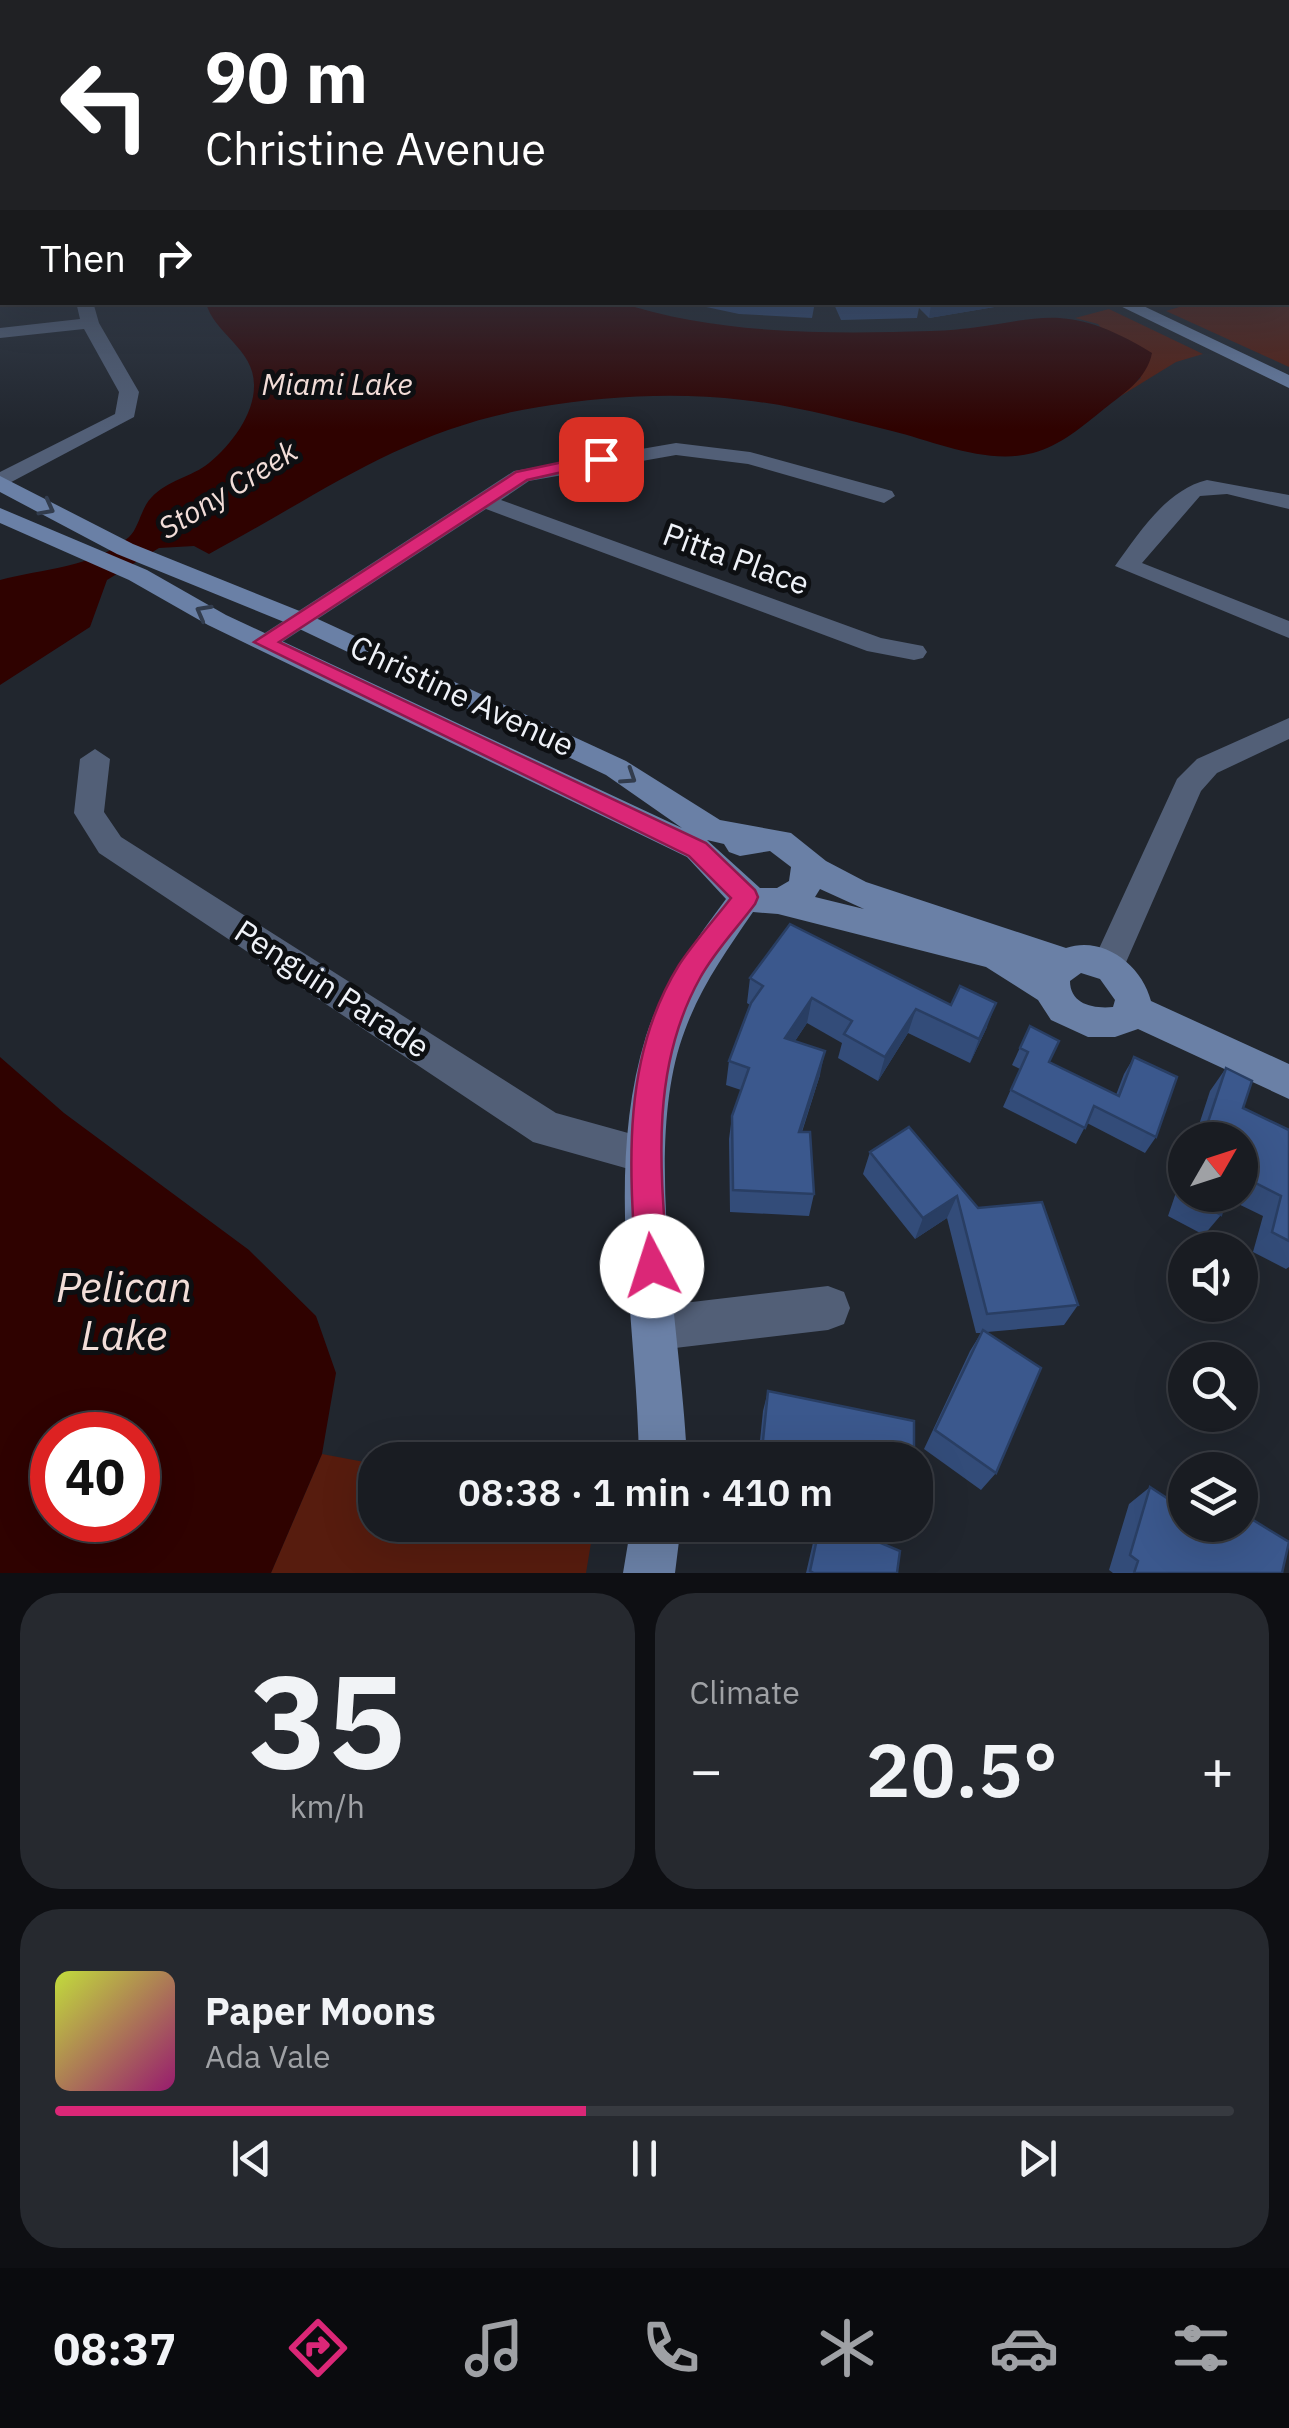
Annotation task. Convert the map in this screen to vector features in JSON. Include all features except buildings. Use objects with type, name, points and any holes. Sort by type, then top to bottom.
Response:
[{"type":"street","points":[[0,482],[124,418],[129,392],[90,324],[85,305]]},
{"type":"street","points":[[1126,305],[1289,382]]},
{"type":"street","points":[[0,333],[90,324]]},
{"type":"street","points":[[264,642],[522,476],[676,448],[750,458],[884,496]]},
{"type":"street","name":"Christine Avenue","points":[[0,482],[94,532],[264,642],[698,850],[751,891],[996,955],[1059,976]]},
{"type":"street","points":[[1289,502],[1224,483],[1191,489],[1126,566],[1289,630]]},
{"type":"street","name":"Pitta Place","points":[[481,500],[876,645],[914,652]]},
{"type":"street","name":"Christine Avenue","points":[[0,515],[71,545],[298,619],[616,768],[713,830],[786,843],[807,862]]},
{"type":"street","points":[[1108,966],[1188,786],[1208,766],[1289,728]]},
{"type":"street","name":"Penguin Parade","points":[[95,759],[89,812],[110,846],[548,1129],[644,1154]]},
{"type":"street","points":[[751,891],[730,854],[756,839]]},
{"type":"street","points":[[662,1442],[644,1154],[648,1093],[662,1037],[689,972],[751,891],[805,887],[807,862]]},
{"type":"street","points":[[807,862],[822,876],[1059,976]]},
{"type":"street","points":[[1086,959],[1108,966],[1131,990],[1132,1009],[1118,1023],[1092,1024],[1067,1012],[1059,976],[1086,959]]},
{"type":"street","points":[[1132,1009],[1289,1082]]},
{"type":"street","points":[[658,1328],[828,1308]]},
{"type":"street","points":[[649,1573],[654,1542]]},
{"type":"shaded area","points":[[1186,305],[1289,305],[1289,367],[1166,311]]},
{"type":"shaded area","points":[[1109,309],[1203,354],[1176,362],[1119,397],[1141,378],[1098,324],[1075,318]]},
{"type":"shaded area","points":[[322,1454],[358,1461],[358,1542],[591,1542],[586,1573],[271,1573]]},
{"type":"water","name":"Miami Lake","points":[[207,305],[629,305],[695,321],[814,332],[931,331],[1065,318],[1118,334],[1152,353],[1145,371],[1133,385],[1079,429],[1043,450],[1016,456],[962,451],[818,413],[718,398],[590,400],[491,417],[447,430],[367,465],[209,554],[194,546],[159,548],[107,580],[90,627],[0,685],[0,580],[67,566],[116,547],[132,533],[151,498],[209,463],[246,418],[253,397],[253,373]]},
{"type":"water","name":"Pelican Lake","points":[[0,1057],[64,1113],[249,1250],[316,1316],[336,1373],[322,1454],[271,1573],[0,1573]]},
{"type":"route","points":[[601,459],[522,476],[264,642],[698,850],[746,897],[689,972],[662,1037],[648,1093],[644,1154],[652,1266]]},
{"type":"water label","name":"Stony Creek","points":[[228,490]]}]
